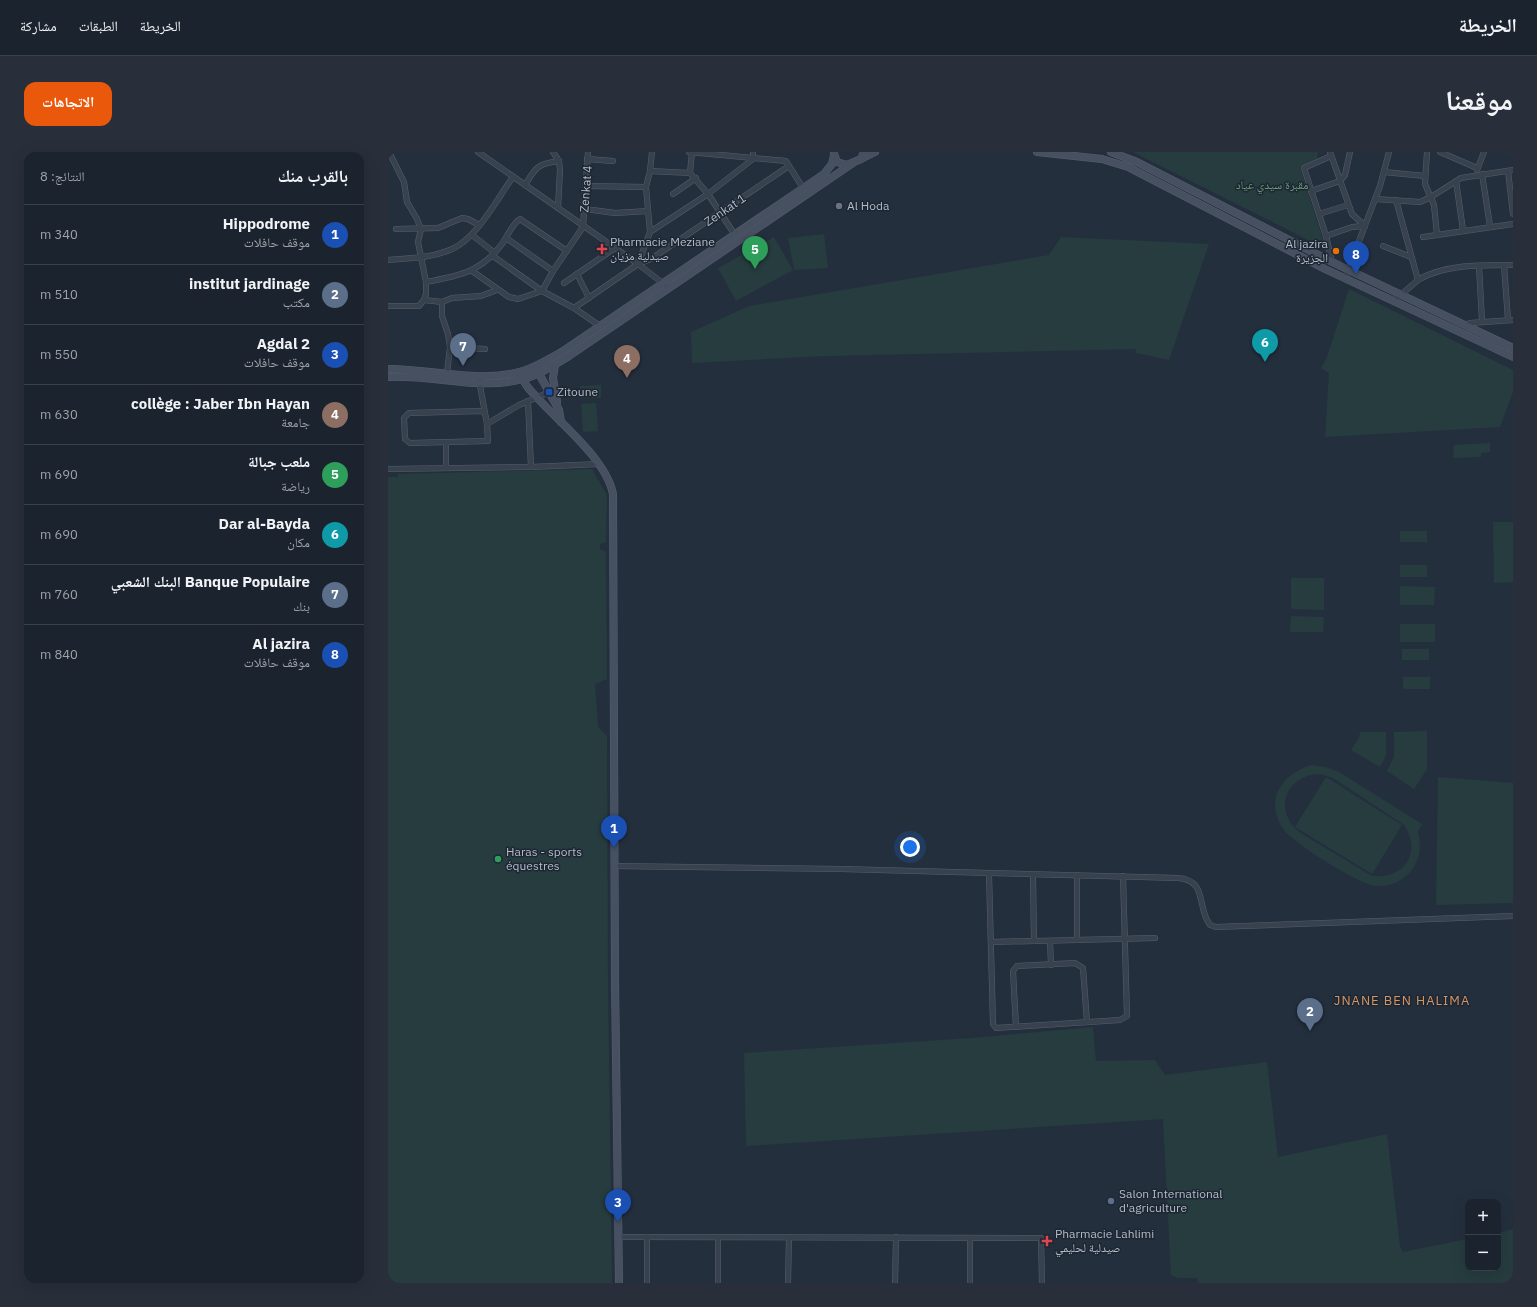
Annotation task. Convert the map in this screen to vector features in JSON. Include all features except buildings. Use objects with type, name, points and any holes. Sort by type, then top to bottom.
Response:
[{"type":"main road","points":[[388,370],[447,373],[479,379],[519,372],[535,367],[666,286],[853,164],[863,155],[875,152]]},
{"type":"main road","points":[[1037,152],[1102,159],[1163,179],[1399,295],[1513,348]]},
{"type":"main road","points":[[1111,152],[1123,155],[1163,179],[1345,278],[1513,357]]},
{"type":"main road","points":[[834,154],[840,164],[853,164]]},
{"type":"main road","points":[[388,377],[522,380],[539,374],[555,365],[829,169],[832,164],[834,154]]},
{"type":"main road","points":[[552,391],[555,365]]},
{"type":"main road","points":[[535,367],[552,391],[559,410],[561,422]]},
{"type":"main road","points":[[519,372],[522,380],[599,464],[610,481],[613,494],[614,866],[619,1283]]},
{"type":"street","points":[[478,152],[638,264],[666,286]]},
{"type":"street","points":[[553,152],[558,161],[560,170],[558,208]]},
{"type":"street","name":"Zenkat 4","points":[[583,226],[587,186],[588,152]]},
{"type":"street","points":[[638,264],[650,232],[646,187],[650,171],[652,152]]},
{"type":"street","points":[[689,152],[786,161],[803,188]]},
{"type":"street","points":[[690,173],[692,152]]},
{"type":"street","points":[[753,152],[753,159]]},
{"type":"street","points":[[1311,190],[1340,181],[1345,175],[1350,152]]},
{"type":"street","points":[[1345,278],[1375,199],[1389,152]]},
{"type":"street","points":[[1427,152],[1425,184],[1434,205],[1437,235]]},
{"type":"street","points":[[1440,152],[1477,168],[1480,174],[1490,226]]},
{"type":"street","points":[[1477,168],[1484,152]]},
{"type":"street","points":[[389,153],[404,182],[407,202],[418,219],[421,229],[418,242],[426,282],[424,300]]},
{"type":"street","points":[[1332,262],[1326,236],[1304,168],[1331,154],[1348,205],[1355,218],[1365,226]]},
{"type":"street","points":[[587,159],[614,161]]},
{"type":"street","points":[[650,232],[708,194],[753,159]]},
{"type":"street","points":[[525,185],[537,167],[541,164],[558,161]]},
{"type":"street","name":"Zenkat 1","points":[[574,308],[638,264],[651,260],[789,166]]},
{"type":"street","points":[[1336,167],[1346,166]]},
{"type":"street","points":[[650,171],[690,173],[696,178],[708,194],[735,235]]},
{"type":"street","points":[[1375,199],[1420,202],[1431,197],[1456,181],[1468,176],[1510,171],[1513,214]]},
{"type":"street","points":[[1384,172],[1425,176]]},
{"type":"street","points":[[388,260],[451,250],[472,235],[513,177]]},
{"type":"street","points":[[673,194],[696,178]]},
{"type":"street","points":[[1456,181],[1463,230]]},
{"type":"street","points":[[587,186],[646,187]]},
{"type":"street","points":[[1396,200],[1418,280]]},
{"type":"street","points":[[1319,214],[1348,205]]},
{"type":"street","points":[[585,209],[615,213],[648,211]]},
{"type":"street","points":[[396,229],[438,228],[462,218],[468,219],[479,225]]},
{"type":"street","points":[[426,282],[472,271],[494,254],[520,219],[567,251]]},
{"type":"street","points":[[1423,237],[1490,226],[1513,224]]},
{"type":"street","points":[[472,271],[509,297],[518,299],[542,291],[553,271],[583,226]]},
{"type":"street","points":[[1326,236],[1352,227],[1365,226]]},
{"type":"street","points":[[472,235],[542,291],[574,308],[600,326]]},
{"type":"street","points":[[506,238],[553,271]]},
{"type":"street","points":[[1383,246],[1412,258]]},
{"type":"street","points":[[564,283],[615,248]]},
{"type":"street","points":[[1464,325],[1470,323],[1510,320],[1504,265]]},
{"type":"street","points":[[1394,301],[1399,295],[1418,280],[1433,273],[1448,269],[1513,265]]},
{"type":"street","points":[[1479,266],[1482,322]]},
{"type":"street","points":[[577,274],[589,298]]},
{"type":"street","points":[[388,306],[416,306],[424,300],[442,302],[452,298],[481,296],[497,290]]},
{"type":"street","points":[[442,302],[442,316],[448,334],[450,347],[447,373]]},
{"type":"street","points":[[450,347],[485,349]]},
{"type":"street","points":[[479,379],[483,411],[487,424],[488,441],[446,443],[408,442],[405,439],[406,414],[483,411]]},
{"type":"street","points":[[487,424],[528,401],[552,391]]},
{"type":"street","points":[[528,401],[531,467]]},
{"type":"street","points":[[446,443],[446,468]]},
{"type":"street","points":[[388,469],[531,467],[599,464]]},
{"type":"street","points":[[614,866],[849,869],[1178,878],[1192,882],[1200,894],[1206,920],[1210,925],[1216,927],[1513,916]]},
{"type":"street","points":[[989,874],[993,1024],[996,1028],[1120,1020],[1126,1016],[1123,876]]},
{"type":"street","points":[[1033,875],[1034,941]]},
{"type":"street","points":[[1077,875],[1077,940]]},
{"type":"street","points":[[991,942],[1155,938]]},
{"type":"street","points":[[1050,941],[1051,965]]},
{"type":"street","points":[[1016,1027],[1014,969],[1017,966],[1075,963],[1083,968],[1087,1022]]},
{"type":"street","points":[[619,1237],[1041,1238],[1042,1283]]},
{"type":"street","points":[[647,1237],[648,1283]]},
{"type":"street","points":[[718,1237],[718,1283]]},
{"type":"street","points":[[788,1283],[789,1238]]},
{"type":"street","points":[[895,1283],[896,1238]]},
{"type":"street","points":[[970,1238],[970,1283]]},
{"type":"green space","name":"مقبرة سيدي عياد","points":[[1133,152],[1318,152],[1317,160],[1300,167],[1326,249]]},
{"type":"green space","points":[[824,234],[828,268],[794,270],[788,238]]},
{"type":"green space","points":[[774,237],[793,270],[736,301],[718,268]]},
{"type":"green space","points":[[1061,237],[1209,244],[1169,360],[1136,353],[1136,349],[826,356],[692,363],[691,332],[749,306],[1049,255]]},
{"type":"green space","points":[[1349,289],[1513,370],[1513,392],[1500,427],[1325,437],[1329,373],[1321,368],[1327,357]]},
{"type":"green space","points":[[601,385],[601,398],[580,398],[580,386]]},
{"type":"green space","points":[[596,403],[598,431],[583,432],[581,404]]},
{"type":"green space","points":[[1490,443],[1490,452],[1481,453],[1481,457],[1453,458],[1454,445]]},
{"type":"green space","name":"Haras - sports équestres","points":[[592,469],[607,495],[606,542],[600,544],[600,549],[606,552],[607,679],[595,684],[598,727],[607,736],[608,981],[612,1283],[388,1283],[388,477],[398,477],[398,474]]},
{"type":"green space","points":[[1493,522],[1513,522],[1513,582],[1494,583]]},
{"type":"green space","points":[[1400,531],[1427,531],[1427,542],[1400,542]]},
{"type":"green space","points":[[1400,565],[1427,565],[1427,577],[1400,577]]},
{"type":"green space","points":[[1291,578],[1324,578],[1324,610],[1291,609]]},
{"type":"green space","points":[[1400,586],[1435,587],[1434,605],[1400,605]]},
{"type":"green space","points":[[1291,616],[1324,617],[1323,632],[1290,632]]},
{"type":"green space","points":[[1400,624],[1435,624],[1435,642],[1400,642]]},
{"type":"green space","points":[[1402,649],[1429,649],[1429,660],[1402,660]]},
{"type":"green space","points":[[1403,677],[1430,677],[1430,689],[1403,689]]},
{"type":"green space","points":[[1427,731],[1427,769],[1414,789],[1387,771],[1394,756],[1394,732]]},
{"type":"green space","points":[[1360,732],[1386,732],[1386,755],[1380,767],[1351,750],[1359,738]]},
{"type":"green space","points":[[1312,765],[1325,767],[1339,772],[1422,824],[1418,831],[1420,847],[1417,861],[1408,875],[1396,883],[1381,886],[1368,884],[1356,879],[1327,862],[1290,836],[1284,830],[1278,819],[1275,809],[1276,799],[1284,781],[1301,769]],"holes":[[[1314,774],[1333,778],[1404,825],[1409,835],[1411,845],[1407,862],[1401,868],[1384,876],[1372,876],[1299,832],[1291,824],[1285,806],[1289,790],[1295,783],[1303,778]]]},
{"type":"green space","points":[[1326,777],[1402,825],[1372,874],[1295,827]]},
{"type":"green space","points":[[1438,777],[1513,783],[1513,903],[1436,905]]},
{"type":"green space","points":[[1093,1027],[1096,1061],[1155,1060],[1165,1075],[1267,1062],[1278,1157],[1387,1134],[1400,1246],[1403,1252],[1465,1240],[1465,1271],[1501,1271],[1501,1232],[1513,1229],[1513,1283],[1198,1283],[1197,1278],[1178,1278],[1171,1275],[1163,1119],[746,1146],[744,1053],[972,1038]]},
{"type":"place","name":"Al Hoda","points":[[839,206]]},
{"type":"place","name":"Pharmacie Meziane صيدلية مزيان","points":[[602,249]]},
{"type":"place","name":"Al jazira الجزيرة","points":[[1336,251]]},
{"type":"place","name":"ملعب جبالة","points":[[755,269]]},
{"type":"place","name":"Al jazira","points":[[1356,274]]},
{"type":"place","name":"Dar al-Bayda","points":[[1265,362]]},
{"type":"place","name":"Banque Populaire البنك الشعبي","points":[[463,366]]},
{"type":"place","name":"collège : Jaber Ibn Hayan","points":[[627,378]]},
{"type":"place","name":"Zitoune","points":[[549,392]]},
{"type":"place","name":"Hippodrome","points":[[614,848]]},
{"type":"place","name":"Haras - sports équestres","points":[[498,859]]},
{"type":"place","name":"institut jardinage","points":[[1310,1031]]},
{"type":"place","name":"Salon International d'agriculture","points":[[1111,1201]]},
{"type":"place","name":"Agdal 2","points":[[618,1222]]},
{"type":"place","name":"Pharmacie Lahlimi صيدلية لحليمي","points":[[1047,1241]]},
{"type":"district","name":"JNANE BEN HALIMA","points":[[1402,1000]]}]
